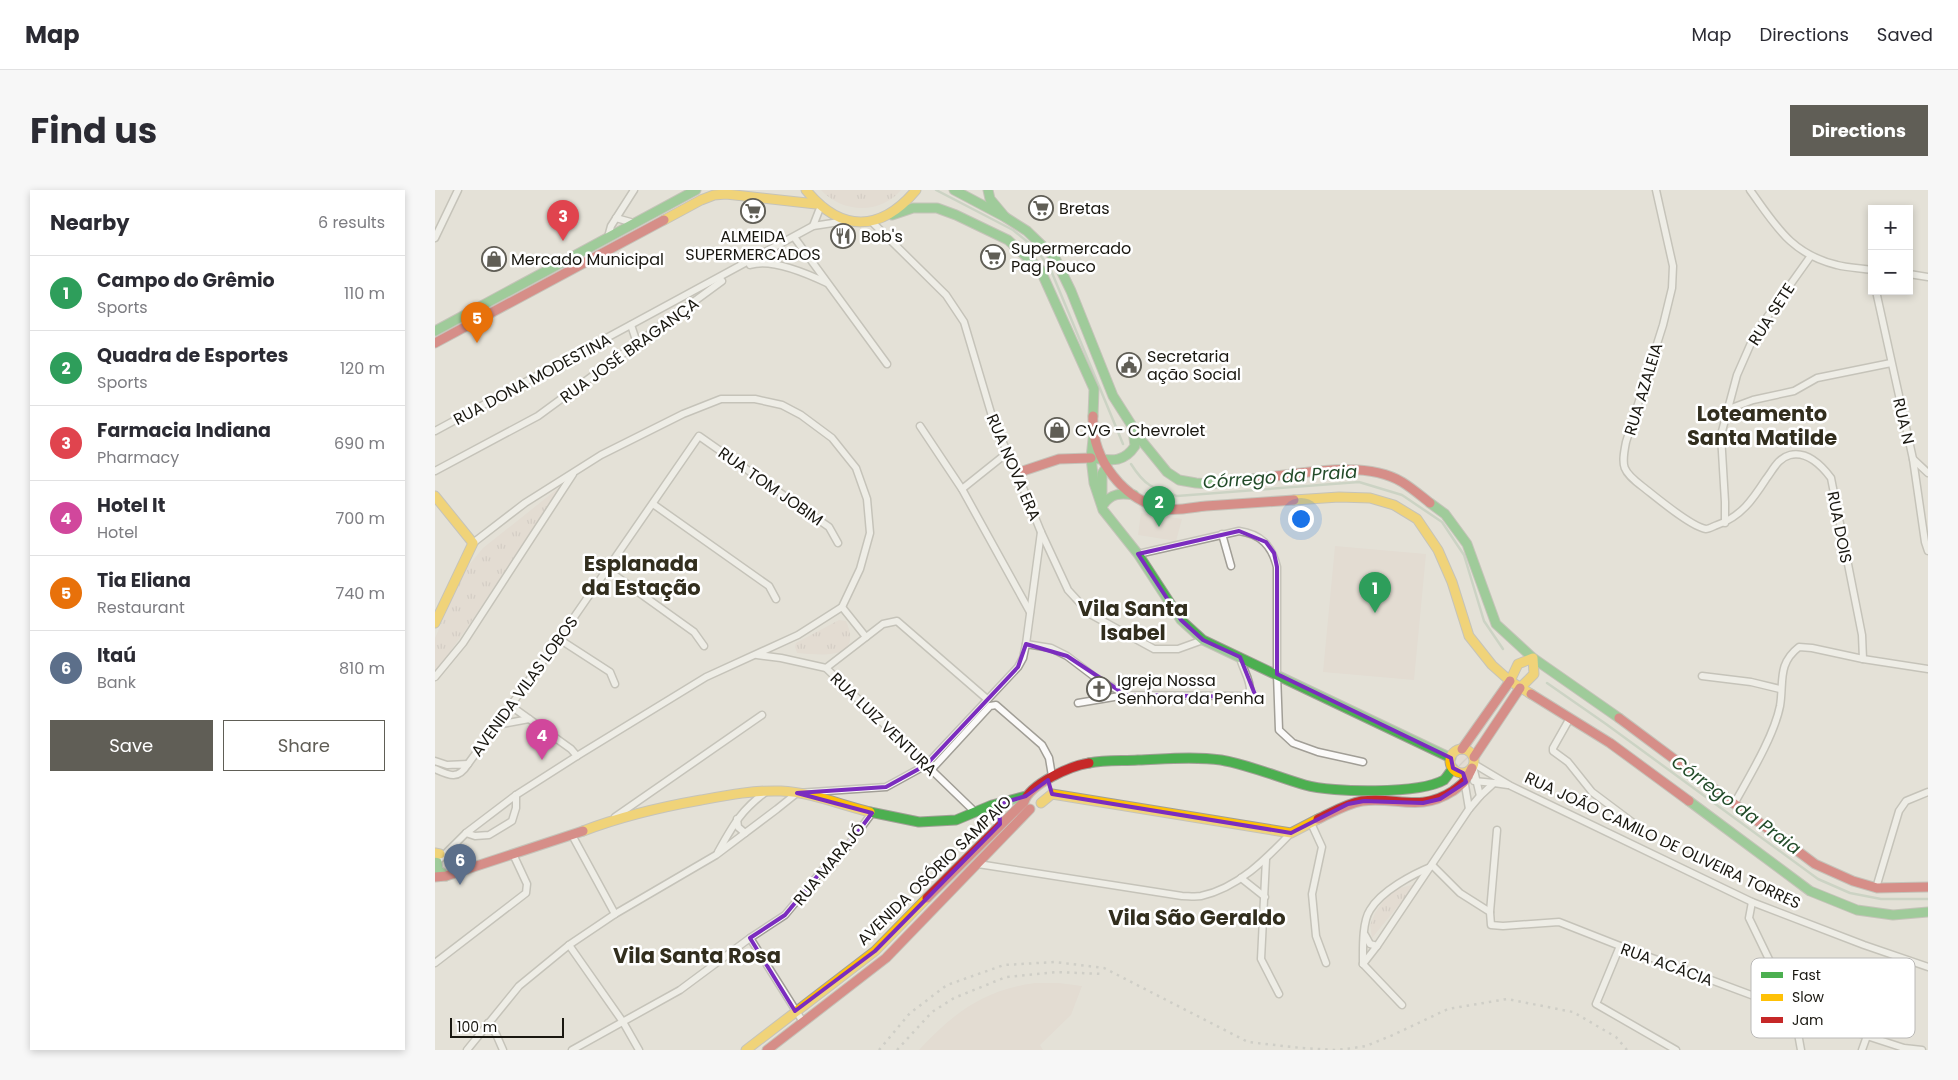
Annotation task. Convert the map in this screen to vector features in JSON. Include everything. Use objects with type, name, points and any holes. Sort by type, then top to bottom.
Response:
[{"type":"main road","points":[[435,331],[696,190]]},
{"type":"main road","points":[[805,190],[818,206],[833,216],[847,221],[871,222],[913,208],[937,208],[1008,240],[1039,269],[1094,389],[1096,402],[1091,458],[1094,483],[1103,508],[1138,554],[1181,620],[1203,640],[1451,758]]},
{"type":"main road","points":[[892,215],[909,201],[916,190]]},
{"type":"main road","points":[[954,190],[1005,217],[1033,235],[1055,258],[1071,291],[1113,396],[1133,429],[1160,465],[1174,478],[1187,482],[1209,484],[1354,468],[1375,472],[1401,481],[1445,514],[1467,544],[1496,624],[1533,658],[1621,720],[1815,864],[1847,880],[1876,888],[1928,887]]},
{"type":"main road","points":[[988,190],[991,199],[1005,217]]},
{"type":"main road","points":[[435,343],[713,195],[726,194],[818,206]]},
{"type":"main road","points":[[1017,473],[1059,459],[1091,458],[1105,462],[1129,455],[1135,446],[1133,429]]},
{"type":"main road","points":[[1093,434],[1096,448],[1116,478],[1134,495],[1146,502],[1168,509],[1339,496],[1370,498],[1393,505],[1417,519],[1438,550],[1452,582],[1469,636],[1492,665],[1510,681],[1610,742],[1810,891],[1857,910],[1893,915],[1928,912]]},
{"type":"main road","points":[[1103,508],[1102,474],[1105,462]]},
{"type":"main road","points":[[1103,508],[1107,498],[1116,493],[1134,495]]},
{"type":"main road","points":[[435,496],[473,543],[435,623]]},
{"type":"main road","points":[[1464,777],[1453,768],[1451,758],[1455,752],[1462,749],[1510,681],[1518,664],[1533,658]]},
{"type":"main road","points":[[1027,800],[1036,809],[1052,794],[1291,833],[1348,804],[1364,801],[1423,803],[1440,799],[1464,777],[1520,688],[1534,674],[1533,658]]},
{"type":"main road","name":"RUA JOÃO CAMILO DE OLIVEIRA TORRES","points":[[1462,749],[1469,751],[1473,764]]},
{"type":"main road","name":"AVENIDA OSÓRIO SAMPAIO","points":[[746,1050],[875,951],[1000,824],[1052,776],[1074,765],[1093,762],[1189,758],[1221,760],[1247,765],[1329,790],[1353,791],[1413,788],[1433,784],[1445,779],[1453,768]]},
{"type":"main road","points":[[1052,776],[1049,785],[1052,794]]},
{"type":"main road","points":[[435,877],[446,876],[572,835],[611,820],[658,808],[745,792],[781,791],[797,793],[871,813],[919,822],[956,820],[992,806],[1010,801],[1027,800],[1038,795],[1041,803]]},
{"type":"main road","name":"AVENIDA OSÓRIO SAMPAIO","points":[[767,1050],[886,958],[978,864],[1027,800]]},
{"type":"main road","points":[[992,806],[1000,814],[1000,824]]},
{"type":"main road","points":[[438,856],[438,870],[446,876]]},
{"type":"street","points":[[435,238],[458,190]]},
{"type":"street","points":[[608,237],[611,226],[634,190]]},
{"type":"street","name":"RUA AZALEIA","points":[[1656,190],[1673,266],[1672,288],[1663,325],[1626,442],[1622,462],[1629,476],[1692,524],[1707,529],[1725,523]]},
{"type":"street","points":[[1750,190],[1787,240],[1810,257],[1839,266],[1868,270]]},
{"type":"street","points":[[813,226],[818,206]]},
{"type":"street","points":[[616,218],[635,224]]},
{"type":"street","name":"RUA DONA MODESTINA","points":[[435,431],[736,270],[813,226],[847,221]]},
{"type":"street","name":"RUA NOVA ERA","points":[[871,222],[947,295],[964,322],[993,423],[1068,590],[1090,614],[1154,649],[1178,648],[1203,640]]},
{"type":"street","name":"RUA JOSÉ BRAGANÇA","points":[[794,237],[887,364]]},
{"type":"street","name":"RUA SETE","points":[[1725,523],[1721,435],[1726,410],[1737,375],[1755,334],[1810,257]]},
{"type":"street","name":"RUA JOSÉ BRAGANÇA","points":[[435,471],[538,416],[736,270],[756,263],[795,269],[827,283]]},
{"type":"street","points":[[1913,275],[1928,277]]},
{"type":"street","name":"RUA N","points":[[1877,295],[1913,459],[1925,542],[1928,551]]},
{"type":"street","points":[[631,325],[637,344]]},
{"type":"street","points":[[1726,410],[1753,400],[1794,391],[1817,378],[1891,363]]},
{"type":"street","points":[[438,856],[516,795],[577,756],[706,677],[783,643],[842,607],[859,569],[870,533],[867,499],[856,468],[832,438],[801,415],[782,405],[755,399],[721,399],[683,414],[601,455],[525,504],[473,543]]},
{"type":"street","points":[[920,426],[962,489],[1030,612]]},
{"type":"street","name":"AVENIDA VILAS LOBOS","points":[[435,768],[447,775],[457,775],[464,771],[559,639],[699,436]]},
{"type":"street","name":"RUA TOM JOBIM","points":[[699,436],[829,527],[837,543]]},
{"type":"street","points":[[962,489],[1007,453]]},
{"type":"street","name":"RUA DOIS","points":[[1725,523],[1739,515],[1754,498],[1779,461],[1791,455],[1805,457],[1821,465],[1831,478],[1862,635],[1863,659]]},
{"type":"street","points":[[1913,459],[1928,473]]},
{"type":"street","points":[[435,677],[463,642],[575,471]]},
{"type":"street","points":[[653,504],[769,586],[776,599]]},
{"type":"street","points":[[1138,554],[1239,530],[1250,532],[1266,542],[1274,553],[1277,567],[1279,730],[1293,743],[1319,752],[1363,762]]},
{"type":"street","points":[[467,1050],[519,986],[569,945],[615,914],[716,855],[797,793],[886,787],[926,765],[1018,667],[1026,644],[1041,532]]},
{"type":"street","points":[[1222,534],[1231,566]]},
{"type":"street","points":[[606,569],[694,632],[704,646]]},
{"type":"street","points":[[842,607],[866,637]]},
{"type":"street","points":[[826,668],[883,624],[897,621],[987,699]]},
{"type":"street","points":[[559,639],[610,672],[615,684]]},
{"type":"street","points":[[781,658],[783,643]]},
{"type":"street","points":[[1026,644],[1051,648],[1067,656],[1096,678],[1126,695]]},
{"type":"street","points":[[1734,804],[1767,742],[1780,706],[1785,665],[1789,655],[1799,647],[1928,669]]},
{"type":"street","name":"RUA LUIZ VENTURA","points":[[756,655],[781,658],[826,668],[975,812]]},
{"type":"street","points":[[1078,703],[1126,695],[1245,696],[1250,692],[1250,684],[1241,666],[1240,657]]},
{"type":"street","points":[[1702,676],[1781,688]]},
{"type":"street","points":[[931,770],[990,706],[996,705],[1042,745],[1049,758],[1052,776]]},
{"type":"street","points":[[511,706],[571,749],[577,756]]},
{"type":"street","points":[[611,820],[762,715]]},
{"type":"street","points":[[1570,718],[1553,751],[1568,762],[1592,792],[1637,825]]},
{"type":"street","points":[[497,725],[529,719]]},
{"type":"street","name":"AVENIDA VILAS LOBOS","points":[[435,761],[447,765],[468,764]]},
{"type":"street","points":[[1473,764],[1480,796]]},
{"type":"street","name":"RUA JOÃO CAMILO DE OLIVEIRA TORRES","points":[[1473,764],[1511,786],[1752,902],[1902,958]]},
{"type":"street","points":[[1469,809],[1464,777],[1511,786]]},
{"type":"street","points":[[1363,964],[1433,866],[1469,809],[1494,783]]},
{"type":"street","points":[[781,791],[785,795],[785,803]]},
{"type":"street","points":[[745,792],[751,803]]},
{"type":"street","points":[[716,855],[737,819],[751,803],[767,792]]},
{"type":"street","points":[[1876,888],[1899,811],[1906,801],[1928,792]]},
{"type":"street","points":[[466,833],[475,836],[489,835],[512,821],[516,808],[516,795]]},
{"type":"street","name":"RUA MARAJÓ","points":[[572,1050],[680,990],[750,938],[785,915],[824,868],[847,848],[871,813]]},
{"type":"street","points":[[737,819],[738,827],[745,833]]},
{"type":"street","points":[[1311,823],[1322,847],[1312,894],[1316,936],[1326,963]]},
{"type":"street","points":[[1490,912],[1497,830]]},
{"type":"street","points":[[978,864],[1201,896],[1241,878],[1266,859],[1291,833]]},
{"type":"street","points":[[572,835],[615,914]]},
{"type":"street","points":[[435,963],[526,892],[527,884],[513,854]]},
{"type":"street","points":[[1266,859],[1261,960],[1279,994]]},
{"type":"street","points":[[1401,1005],[1363,964],[1364,933],[1369,910],[1385,894],[1411,875],[1433,866]]},
{"type":"street","name":"RUA ACÁCIA","points":[[1433,866],[1460,892],[1490,912],[1491,925],[1503,926],[1559,922],[1751,995]]},
{"type":"street","points":[[1241,878],[1265,897]]},
{"type":"street","points":[[1752,902],[1749,918],[1768,958]]},
{"type":"street","points":[[1364,933],[1370,944],[1377,946]]},
{"type":"street","points":[[750,938],[803,1022]]},
{"type":"street","points":[[569,945],[623,1022],[639,1050]]},
{"type":"street","points":[[1620,946],[1597,1004],[1676,1050]]},
{"type":"street","name":"RUA JOÃO CAMILO DE OLIVEIRA TORRES","points":[[1915,963],[1928,967]]},
{"type":"street","points":[[488,1023],[496,1034],[503,1050]]},
{"type":"street","name":"RUA ACÁCIA","points":[[1873,1038],[1904,1048],[1922,1050]]},
{"type":"highlighted area","points":[[1239,531],[1266,542],[1274,553],[1277,567],[1277,674],[1451,758],[1453,768],[1463,773],[1466,782],[1440,799],[1423,803],[1364,801],[1348,804],[1291,833],[1052,794],[1048,780],[1026,796],[999,804],[1000,824],[875,951],[795,1011],[750,938],[785,915],[824,868],[846,848],[872,813],[797,793],[886,787],[926,765],[1018,667],[1026,644],[1067,656],[1126,695],[1256,697],[1240,657],[1203,640],[1181,620],[1138,554]]},
{"type":"green space","points":[[821,190],[901,190],[883,204],[861,208],[839,203]]},
{"type":"green space","points":[[561,486],[435,673],[435,638],[464,571],[483,548]]},
{"type":"green space","points":[[1141,513],[1182,519],[1176,541],[1138,535]]},
{"type":"green space","points":[[1335,546],[1426,554],[1414,680],[1323,672]]},
{"type":"green space","points":[[839,620],[846,621],[850,634],[849,643],[845,649],[837,653],[828,654],[797,653],[796,643]]},
{"type":"green space","points":[[1462,752],[1468,755],[1471,761],[1468,767],[1462,770],[1456,767],[1453,761],[1456,755]]},
{"type":"green space","points":[[1416,884],[1372,938],[1370,925],[1375,913],[1384,900],[1395,889]]},
{"type":"green space","points":[[1035,983],[1059,983],[1082,986],[1071,1015],[1040,1045],[1043,1050],[919,1050],[944,1025],[971,1005],[1000,991]]},
{"type":"waterway","points":[[936,190],[1013,230],[1035,248],[1050,268],[1123,444]]},
{"type":"waterway","name":"Córrego da Praia","points":[[1131,464],[1145,482],[1161,491],[1177,496],[1359,482],[1402,495],[1442,522],[1464,555],[1484,621],[1503,649]]},
{"type":"waterway","name":"Córrego da Praia","points":[[1547,683],[1818,879],[1850,893],[1881,899],[1928,899]]},
{"type":"railway","points":[[879,1050],[910,1013],[947,985],[1004,965],[1055,962],[1104,968],[1248,1042],[1337,1050],[1366,1046],[1448,1009],[1507,999],[1573,1012],[1616,1037],[1627,1050]]},
{"type":"railway","points":[[897,1050],[932,1012],[954,998],[1006,977],[1056,972],[1103,974]]},
{"type":"traffic: fast","points":[[435,331],[696,190]]},
{"type":"traffic: fast","points":[[954,190],[1027,231],[1055,258],[1071,291],[1113,396],[1141,440],[1167,472],[1179,480],[1209,484],[1259,478]]},
{"type":"traffic: fast","points":[[988,190],[990,199],[1005,217]]},
{"type":"traffic: fast","points":[[892,215],[913,208],[937,208],[1008,240],[1040,269],[1094,389],[1093,416]]},
{"type":"traffic: fast","points":[[1091,458],[1116,460],[1126,456],[1135,446],[1133,429]]},
{"type":"traffic: fast","points":[[1093,439],[1091,458],[1094,483],[1103,510],[1138,554],[1181,620],[1203,640],[1451,758]]},
{"type":"traffic: fast","points":[[1102,500],[1102,474],[1107,466]]},
{"type":"traffic: fast","points":[[1103,505],[1113,496],[1134,495]]},
{"type":"traffic: fast","points":[[1430,503],[1445,514],[1467,544],[1496,624],[1533,658],[1619,718]]},
{"type":"traffic: fast","points":[[1089,763],[1179,758],[1221,760],[1305,785],[1355,791],[1397,790],[1432,785],[1444,780],[1453,768]]},
{"type":"traffic: fast","points":[[870,812],[919,822],[956,820],[992,805],[1026,796]]},
{"type":"traffic: fast","points":[[1689,801],[1810,891],[1857,910],[1893,915],[1928,912]]},
{"type":"traffic: fast","points":[[437,862],[438,870],[446,876]]},
{"type":"traffic: slow","points":[[806,190],[819,204],[833,214],[847,220],[861,222],[875,220],[889,214],[903,204],[916,190]]},
{"type":"traffic: slow","points":[[664,220],[714,195],[726,194],[816,204]]},
{"type":"traffic: slow","points":[[435,496],[473,543],[435,623]]},
{"type":"traffic: slow","points":[[1294,500],[1339,497],[1370,498],[1394,505],[1417,519],[1438,550],[1452,582],[1469,636],[1492,665],[1510,681],[1531,694]]},
{"type":"traffic: slow","points":[[1510,681],[1518,664],[1533,658],[1534,674],[1520,688]]},
{"type":"traffic: slow","points":[[1462,749],[1467,750],[1473,756],[1474,761],[1473,766],[1467,772],[1462,773],[1457,772],[1451,766],[1450,761],[1451,756],[1457,750],[1462,749]]},
{"type":"traffic: slow","points":[[583,831],[627,816],[656,809],[721,796],[761,791],[803,794],[870,812]]},
{"type":"traffic: slow","points":[[1041,803],[1052,794],[1291,833],[1318,819]]},
{"type":"traffic: slow","points":[[435,853],[440,854]]},
{"type":"traffic: slow","points":[[746,1050],[875,951],[927,898]]},
{"type":"traffic: jam","points":[[435,343],[664,220]]},
{"type":"traffic: jam","points":[[1093,416],[1098,448],[1113,476],[1137,498],[1151,505],[1176,510],[1294,500]]},
{"type":"traffic: jam","points":[[1017,473],[1059,459],[1091,458]]},
{"type":"traffic: jam","points":[[1259,478],[1313,471],[1370,471],[1387,475],[1402,482],[1430,503]]},
{"type":"traffic: jam","points":[[1462,749],[1510,681]]},
{"type":"traffic: jam","points":[[1474,757],[1520,688]]},
{"type":"traffic: jam","points":[[1531,694],[1610,743],[1689,801]]},
{"type":"traffic: jam","points":[[1619,718],[1815,864],[1853,881],[1877,888],[1928,887]]},
{"type":"traffic: jam","points":[[927,898],[1024,802],[1034,789],[1062,772],[1089,763]]},
{"type":"traffic: jam","points":[[1318,819],[1356,802],[1386,800],[1418,803],[1441,798],[1462,784],[1472,768]]},
{"type":"traffic: jam","points":[[767,1050],[886,958],[1030,809]]},
{"type":"traffic: jam","points":[[435,877],[446,876],[583,831]]},
{"type":"place","name":"Bretas","points":[[1041,208]]},
{"type":"place","name":"ALMEIDA SUPERMERCADOS","points":[[753,211]]},
{"type":"place","name":"Bob's","points":[[843,236]]},
{"type":"place","name":"Farmacia Indiana","points":[[563,241]]},
{"type":"place","name":"Supermercado Pag Pouco","points":[[993,257]]},
{"type":"place","name":"Mercado Municipal","points":[[494,259]]},
{"type":"place","name":"Tia Eliana","points":[[477,343]]},
{"type":"place","name":"Secretaria ação Social","points":[[1129,365]]},
{"type":"place","name":"CVG - Chevrolet","points":[[1057,430]]},
{"type":"place","name":"Quadra de Esportes","points":[[1159,527]]},
{"type":"place","name":"Campo do Grêmio","points":[[1375,613]]},
{"type":"place","name":"Igreja Nossa Senhora da Penha","points":[[1099,689]]},
{"type":"place","name":"Hotel It","points":[[542,760]]},
{"type":"place","name":"Itaú","points":[[460,885]]},
{"type":"district","name":"Loteamento Santa Matilde","points":[[1762,426]]},
{"type":"district","name":"Esplanada da Estação","points":[[641,576]]},
{"type":"district","name":"Vila Santa Isabel","points":[[1133,621]]},
{"type":"district","name":"Vila São Geraldo","points":[[1197,918]]},
{"type":"district","name":"Vila Santa Rosa","points":[[697,956]]}]
